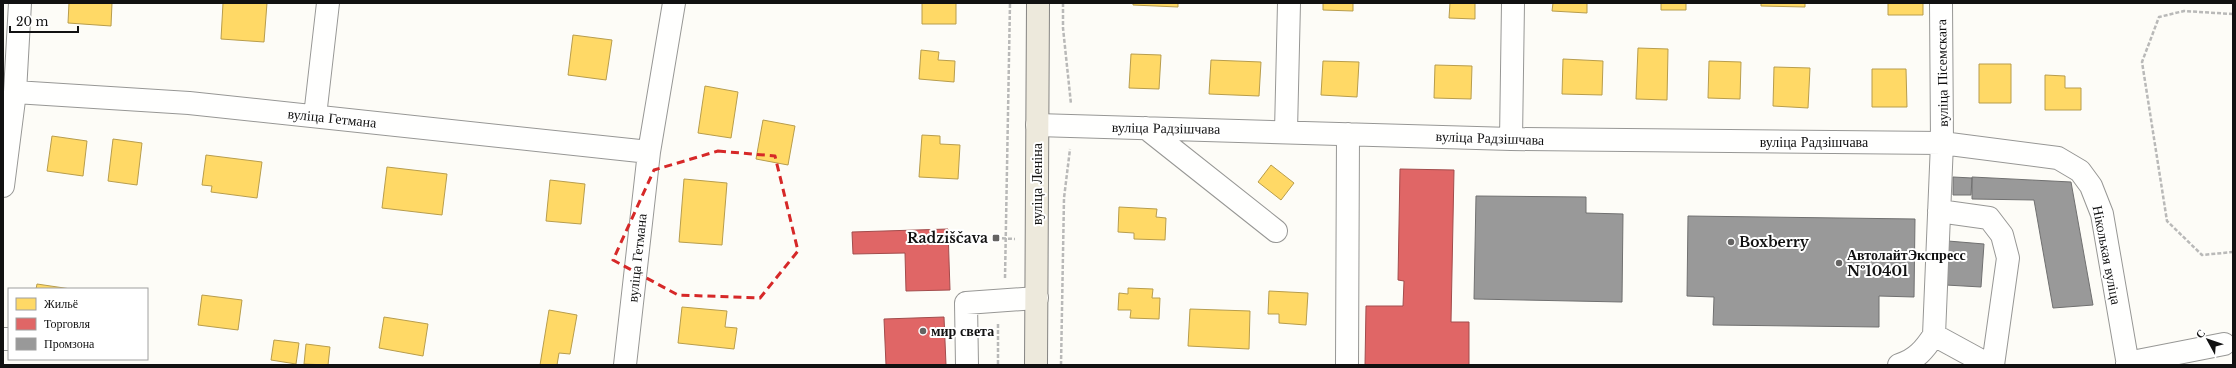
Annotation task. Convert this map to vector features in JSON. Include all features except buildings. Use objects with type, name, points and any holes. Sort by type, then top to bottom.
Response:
[{"type":"main road","name":"вуліца Леніна","points":[[1036,365],[1038,3]]},
{"type":"street","points":[[3,186],[15,92],[20,3]]},
{"type":"street","points":[[316,116],[328,3]]},
{"type":"street","name":"вуліца Гетмана","points":[[625,365],[649,152],[674,3]]},
{"type":"street","points":[[1286,131],[1289,3]]},
{"type":"street","points":[[1511,139],[1513,3]]},
{"type":"street","name":"вуліца Пісемскага","points":[[1934,336],[1942,143],[1941,3]]},
{"type":"street","name":"вуліца Гетмана","points":[[15,92],[189,103],[649,152]]},
{"type":"street","name":"вуліца Радзішчава","points":[[1037,125],[1286,131],[1511,139],[1942,143]]},
{"type":"street","points":[[1146,128],[1276,231]]},
{"type":"street","points":[[1347,365],[1348,134]]},
{"type":"street","name":"Ніколькая вуліца","points":[[1942,143],[2058,158],[2080,171],[2091,186],[2102,214],[2127,364]]},
{"type":"street","points":[[1939,211],[1989,218],[2002,235],[2008,258],[1993,365]]},
{"type":"street","points":[[967,365],[966,303],[1037,298]]},
{"type":"street","points":[[1906,364],[1924,350],[1934,336],[1989,365]]},
{"type":"street","points":[[2127,364],[2224,344]]},
{"type":"path","points":[[998,365],[998,301],[1005,282],[1010,3]]},
{"type":"path","points":[[1061,365],[1064,198],[1073,126],[1063,28],[1063,3]]},
{"type":"path","points":[[2233,14],[2184,11],[2159,17],[2142,62],[2167,221],[2202,255],[2233,252]]},
{"type":"highlighted area","points":[[718,151],[775,156],[798,251],[760,298],[678,295],[613,260],[654,170]]},
{"type":"place","name":"Radziščava","points":[[996,238]]},
{"type":"place","name":"Boxberry","points":[[1731,242]]},
{"type":"place","name":"АвтолайтЭкспресс №10401","points":[[1839,263]]},
{"type":"place","name":"мир света","points":[[923,331]]}]
